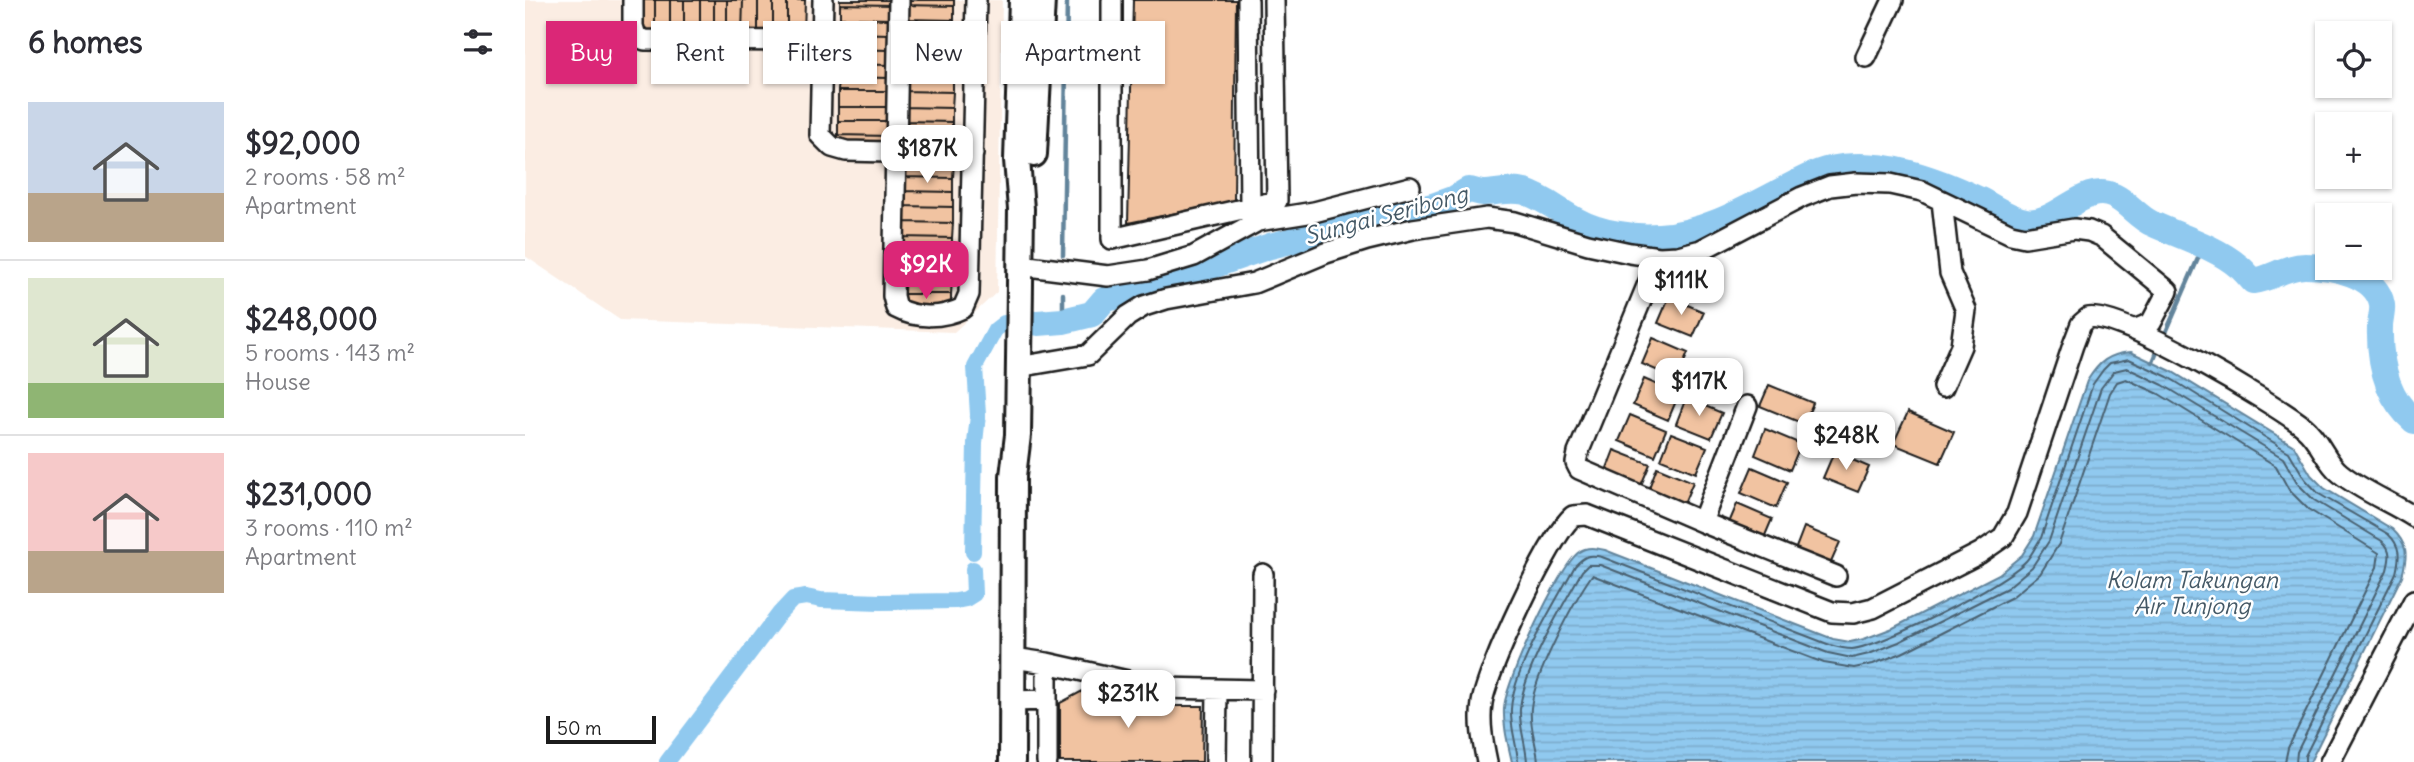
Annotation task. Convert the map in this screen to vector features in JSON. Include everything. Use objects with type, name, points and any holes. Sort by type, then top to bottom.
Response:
[{"type":"main road","points":[[1022,0],[1017,160],[1021,209],[1018,435],[1023,457],[1030,660],[1027,762]]},
{"type":"main road","points":[[1021,209],[1034,163],[1042,0]]},
{"type":"main road","points":[[1012,762],[1029,700]]},
{"type":"street","points":[[633,0],[633,26],[636,36],[645,40],[763,41]]},
{"type":"street","points":[[822,21],[823,0]]},
{"type":"street","points":[[899,0],[893,296],[896,308],[908,314],[949,316],[963,308],[969,294],[976,0]]},
{"type":"street","points":[[1112,0],[1112,239],[1277,201],[1274,0]]},
{"type":"street","points":[[1248,0],[1250,207]]},
{"type":"street","points":[[1866,57],[1893,0]]},
{"type":"street","points":[[821,84],[820,135],[832,147],[846,151],[973,154]]},
{"type":"street","points":[[1018,367],[1088,355],[1128,316],[1144,306],[1166,299],[1254,283],[1326,253],[1367,240],[1426,227],[1487,218],[1515,222],[1588,244],[1659,257],[1678,256],[1701,250],[1802,197],[1830,186],[1856,183],[1890,184],[1922,191],[2011,234],[2040,236],[2074,229],[2101,236],[2168,291],[2151,323],[2134,330]]},
{"type":"street","points":[[1020,265],[1108,276],[1148,270],[1194,256],[1258,221],[1314,212],[1410,187]]},
{"type":"street","points":[[1942,201],[1949,273],[1966,310],[1961,346],[1943,387]]},
{"type":"street","points":[[1659,257],[1578,453],[1576,464],[1584,472],[1836,576]]},
{"type":"street","points":[[1487,762],[1481,721],[1482,700],[1511,626],[1559,530],[1573,516],[1587,515],[1832,612],[1873,608],[1980,553],[2003,537],[2017,513],[2081,324],[2088,318],[2101,317],[2161,342],[2307,429],[2341,474],[2414,517]]},
{"type":"street","points":[[1702,522],[1747,405]]},
{"type":"street","points":[[1262,762],[1263,573]]},
{"type":"street","points":[[2330,762],[2414,600]]},
{"type":"street","points":[[1030,660],[1159,688],[1263,690]]},
{"type":"street","points":[[1216,762],[1217,690]]},
{"type":"street","points":[[1029,700],[1047,762]]},
{"type":"shaded area","points":[[525,0],[1002,0],[997,292],[954,332],[620,320],[525,256]]},
{"type":"water","name":"Kolam Takungan Air Tunjong","points":[[2131,352],[2171,371],[2294,446],[2311,475],[2324,488],[2392,529],[2404,545],[2406,556],[2402,576],[2310,762],[1512,762],[1504,708],[1513,675],[1559,579],[1582,550],[1605,550],[1833,639],[1850,642],[1864,639],[1893,628],[1999,574],[2022,555],[2034,536],[2087,381],[2105,360]]},
{"type":"building","points":[[643,0],[655,0],[655,21],[651,21],[651,33],[642,33]]},
{"type":"building","points":[[655,0],[670,0],[670,21],[655,21]]},
{"type":"building","points":[[670,0],[684,0],[684,21],[670,21]]},
{"type":"building","points":[[684,0],[700,0],[700,21],[684,21]]},
{"type":"building","points":[[700,0],[714,0],[714,21],[700,21]]},
{"type":"building","points":[[714,0],[727,0],[727,21],[714,21]]},
{"type":"building","points":[[727,0],[743,0],[742,21],[727,21]]},
{"type":"building","points":[[743,0],[758,0],[758,35],[749,34],[749,21],[742,21]]},
{"type":"building","points":[[758,0],[773,0],[773,21],[763,21],[763,35],[758,35]]},
{"type":"building","points":[[773,0],[787,0],[787,21],[773,21]]},
{"type":"building","points":[[787,0],[805,0],[804,21],[787,21]]},
{"type":"building","points":[[840,0],[891,0],[891,5],[840,4]]},
{"type":"building","points":[[903,0],[954,0],[954,6],[903,5]]},
{"type":"building","points":[[1133,0],[1236,0],[1234,201],[1128,223],[1131,84],[1165,84],[1165,21],[1133,21]]},
{"type":"building","points":[[840,4],[891,5],[891,19],[840,18]]},
{"type":"building","points":[[903,5],[954,6],[954,20],[903,19]]},
{"type":"building","points":[[840,18],[891,19],[891,34],[877,34],[877,21],[840,21]]},
{"type":"building","points":[[903,19],[954,20],[954,21]]},
{"type":"building","points":[[877,34],[891,34],[890,50],[877,50]]},
{"type":"building","points":[[877,50],[890,50],[890,65],[877,65]]},
{"type":"building","points":[[877,65],[890,65],[890,78],[877,78]]},
{"type":"building","points":[[877,78],[890,78],[890,91],[838,91],[838,84],[877,84]]},
{"type":"building","points":[[902,84],[953,84],[953,92],[901,91]]},
{"type":"building","points":[[838,91],[890,91],[889,107],[838,107]]},
{"type":"building","points":[[901,91],[953,92],[952,108],[901,107]]},
{"type":"building","points":[[838,107],[889,107],[889,121],[838,121]]},
{"type":"building","points":[[901,107],[952,108],[952,122],[901,121]]},
{"type":"building","points":[[838,121],[889,121],[889,136],[838,135]]},
{"type":"building","points":[[901,121],[952,122],[952,136],[901,136]]},
{"type":"building","points":[[838,135],[889,136],[889,149],[837,148]]},
{"type":"building","points":[[901,136],[952,136],[952,149],[900,148]]},
{"type":"building","points":[[902,160],[954,161],[953,178],[902,177]]},
{"type":"building","points":[[902,177],[953,178],[953,192],[902,191]]},
{"type":"building","points":[[902,191],[953,192],[953,207],[901,206]]},
{"type":"building","points":[[901,206],[953,207],[953,223],[901,222]]},
{"type":"building","points":[[901,222],[953,223],[952,238],[901,237]]},
{"type":"building","points":[[901,237],[952,238],[952,251],[901,250]]},
{"type":"building","points":[[901,250],[952,251],[952,265],[901,264]]},
{"type":"building","points":[[901,264],[952,265],[952,281],[900,280]]},
{"type":"building","points":[[900,280],[952,281],[951,294],[900,294]]},
{"type":"building","points":[[900,294],[951,294],[951,309],[900,308]]},
{"type":"building","points":[[1669,297],[1704,312],[1693,337],[1658,323]]},
{"type":"building","points":[[1653,338],[1688,353],[1677,379],[1642,364]]},
{"type":"building","points":[[1644,379],[1679,394],[1668,420],[1633,405]]},
{"type":"building","points":[[1769,385],[1813,403],[1804,424],[1760,406]]},
{"type":"building","points":[[1686,398],[1722,413],[1711,438],[1676,424]]},
{"type":"building","points":[[1908,412],[1954,432],[1940,463],[1893,444]]},
{"type":"building","points":[[1630,415],[1666,430],[1655,456],[1619,441]]},
{"type":"building","points":[[1765,429],[1801,444],[1790,470],[1755,455]]},
{"type":"building","points":[[1671,433],[1707,447],[1696,473],[1661,459]]},
{"type":"building","points":[[1614,450],[1650,464],[1639,490],[1604,476]]},
{"type":"building","points":[[1834,452],[1869,467],[1858,492],[1823,478]]},
{"type":"building","points":[[1657,467],[1693,482],[1682,508],[1647,493]]},
{"type":"building","points":[[1752,467],[1787,482],[1776,508],[1741,493]]},
{"type":"building","points":[[1737,504],[1772,519],[1761,545],[1726,530]]},
{"type":"building","points":[[1804,527],[1840,542],[1829,567],[1794,553]]},
{"type":"building","points":[[1088,688],[1164,706],[1203,706],[1202,762],[1060,762],[1060,703]]},
{"type":"waterway","points":[[1063,255],[1067,0]]},
{"type":"waterway","name":"Sungai Seribong","points":[[1038,323],[1063,321],[1092,314],[1104,300],[1270,246],[1433,206],[1468,190],[1483,193],[1525,192],[1595,228],[1627,235],[1659,236],[1705,227],[1823,171],[1868,166],[1925,177],[2026,221],[2049,217],[2092,194],[2114,196],[2148,221],[2229,259],[2253,281],[2305,266],[2339,270],[2362,279],[2372,286],[2382,305],[2381,353],[2386,378],[2404,412],[2414,421]]},
{"type":"waterway","points":[[2163,339],[2203,247]]},
{"type":"waterway","points":[[1063,294],[1063,321]]},
{"type":"waterway","points":[[973,552],[978,415],[975,367],[995,330],[1004,323]]},
{"type":"waterway","points":[[2153,362],[2159,347]]},
{"type":"waterway","points":[[667,762],[793,599],[806,597],[881,602],[956,601],[974,594],[973,569]]}]
